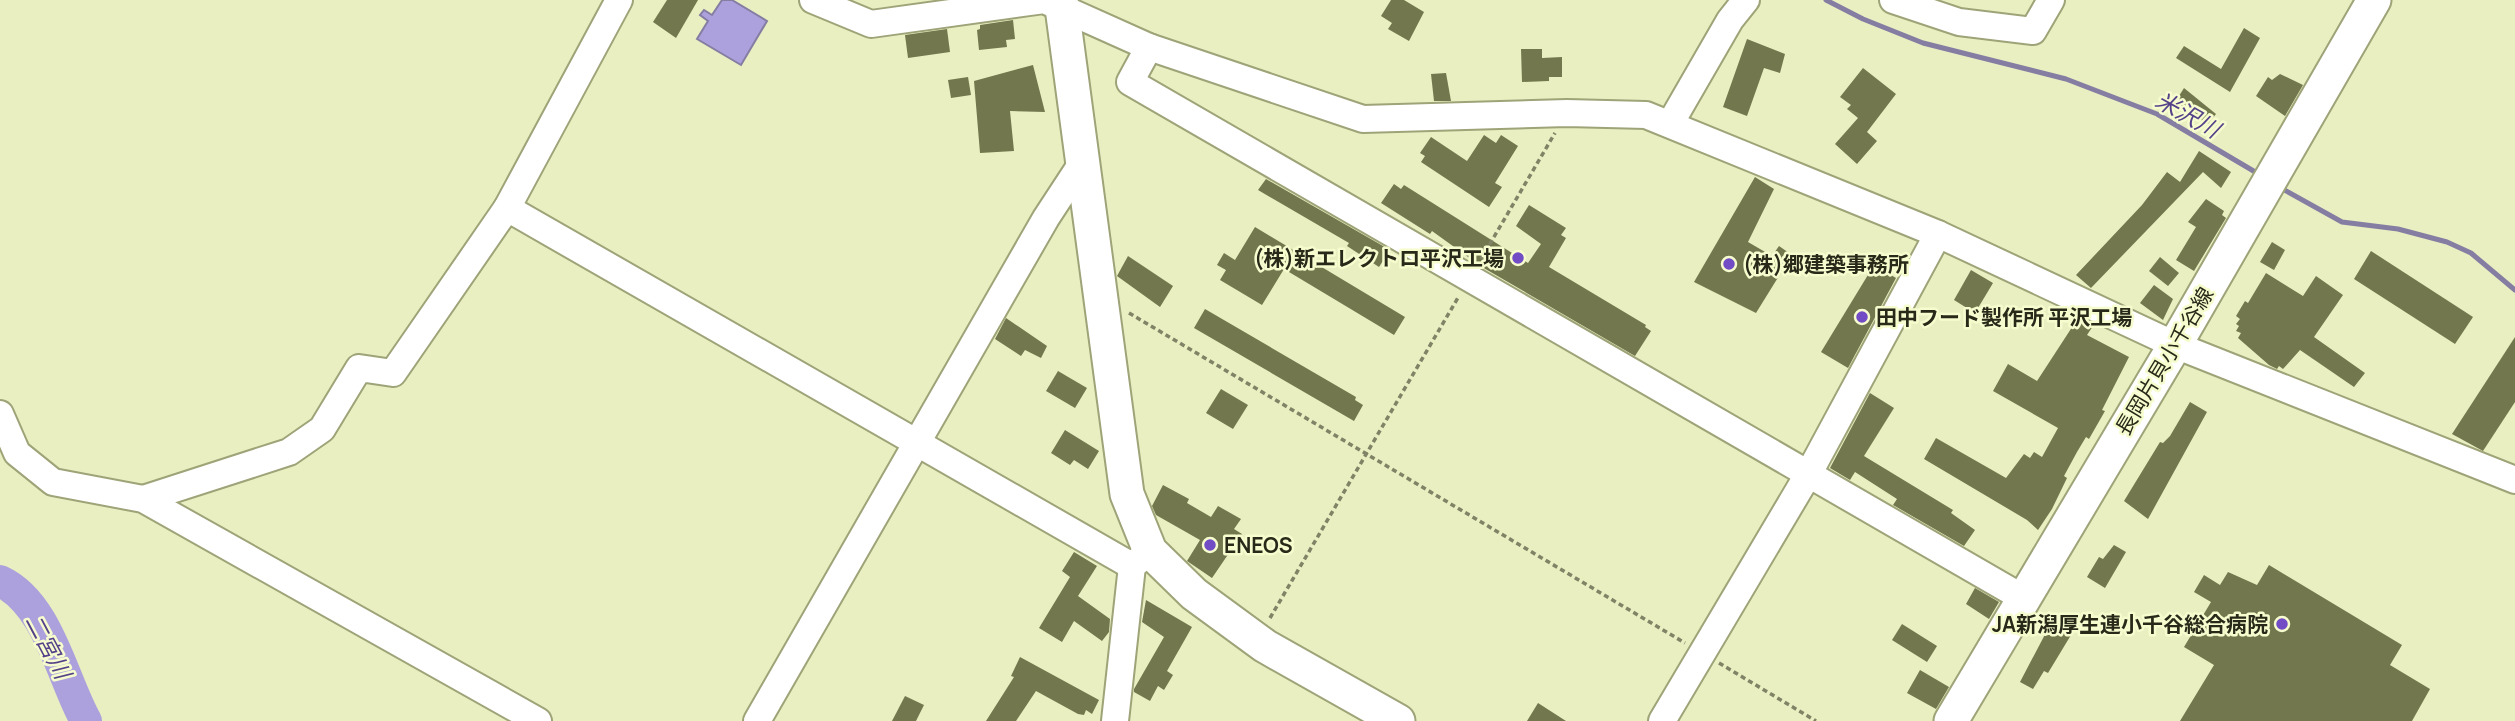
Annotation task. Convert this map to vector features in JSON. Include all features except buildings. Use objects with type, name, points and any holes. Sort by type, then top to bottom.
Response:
[{"type":"main road","name":"長岡片貝小千谷線","points":[[1951,721],[2175,345],[2374,0]]},
{"type":"main road","points":[[1056,3],[1084,160],[1127,494],[1141,558],[1256,640],[1398,721]]},
{"type":"street","points":[[143,499],[289,452],[322,429],[359,368],[393,373],[507,208],[619,0]]},
{"type":"street","points":[[813,0],[871,24],[1056,3],[1149,47],[1363,118],[1567,113],[1646,115],[1938,234],[2175,345],[2515,480]]},
{"type":"street","points":[[1670,124],[1730,20],[1746,0]]},
{"type":"street","points":[[1893,0],[1959,22],[2033,32],[2051,0]]},
{"type":"street","points":[[1149,47],[1130,82],[2023,598]]},
{"type":"street","points":[[757,721],[1046,218],[1084,160]]},
{"type":"street","points":[[507,208],[919,441],[1141,558],[1115,721]]},
{"type":"street","points":[[1662,721],[1809,472],[1938,234]]},
{"type":"street","points":[[0,414],[17,453],[53,482],[143,499],[538,721]]},
{"type":"path","points":[[1475,269],[1567,113]]},
{"type":"path","points":[[1256,640],[1461,293]]},
{"type":"path","points":[[1101,297],[1685,643]]},
{"type":"path","points":[[1709,657],[1816,721]]},
{"type":"shaded area","points":[[722,0],[732,0],[767,21],[741,65],[697,39],[708,21],[700,15],[704,10],[712,15]]},
{"type":"waterway","name":"米沢川","points":[[1826,0],[1863,19],[1923,43],[2066,79],[2157,114],[2262,176]]},
{"type":"waterway","name":"米沢川","points":[[2279,187],[2342,222],[2398,229],[2447,242],[2471,253],[2515,290]]},
{"type":"waterway","name":"二宮川","points":[[0,581],[30,606],[42,624],[86,721]]},
{"type":"place","name":"(株)新エレクトロ平沢工場","points":[[1518,258]]},
{"type":"place","name":"(株)郷建築事務所","points":[[1729,264]]},
{"type":"place","name":"田中フード製作所 平沢工場","points":[[1862,317]]},
{"type":"place","name":"ENEOS","points":[[1210,545]]},
{"type":"place","name":"JA新潟厚生連小千谷総合病院","points":[[2282,624]]}]
